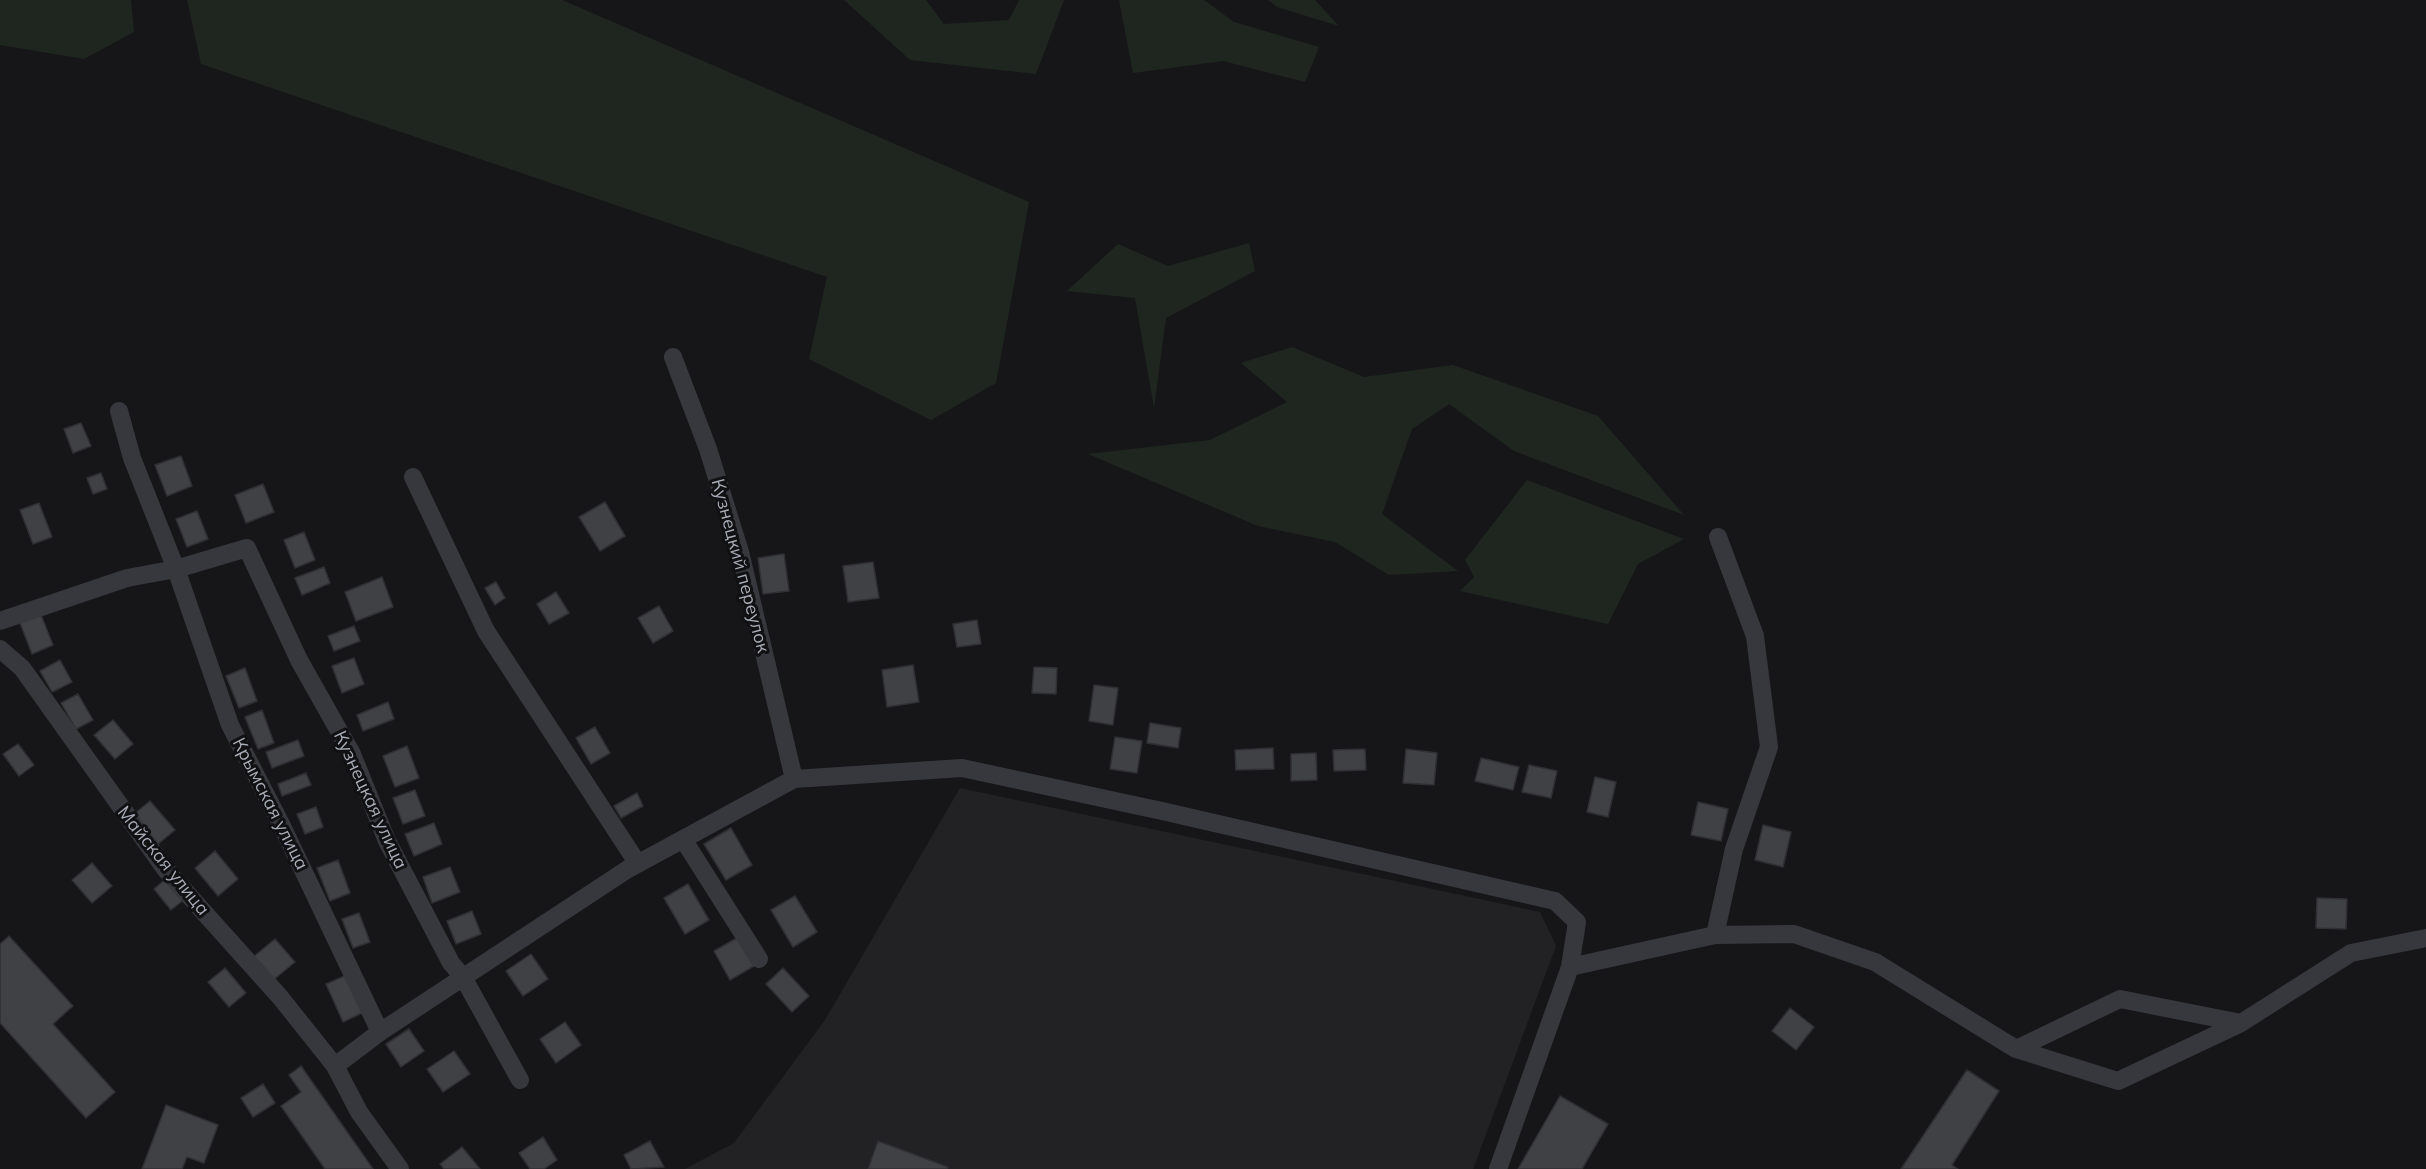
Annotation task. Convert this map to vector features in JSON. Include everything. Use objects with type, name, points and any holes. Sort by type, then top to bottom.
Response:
[{"type":"street","name":"Кузнецкий переулок","points":[[673,357],[708,449],[740,552],[795,780]]},
{"type":"street","name":"Крымская улица","points":[[119,411],[132,458],[176,569],[230,725],[282,826],[380,1032]]},
{"type":"street","points":[[413,477],[486,631],[638,864]]},
{"type":"street","points":[[1715,935],[1734,849],[1769,747],[1755,636],[1718,537]]},
{"type":"street","name":"Кузнецкая улица","points":[[176,569],[247,548],[299,660],[352,754],[387,841],[451,963],[462,977],[520,1080]]},
{"type":"street","points":[[0,621],[127,579],[176,569]]},
{"type":"street","name":"Майская улица","points":[[0,649],[22,668],[166,870],[280,997],[335,1066],[359,1112],[400,1169]]},
{"type":"street","points":[[335,1066],[380,1032],[462,977],[638,864],[795,780],[962,768],[1162,811],[1555,901],[1577,922],[1570,967],[1498,1169]]},
{"type":"street","points":[[683,839],[759,959]]},
{"type":"street","points":[[1570,967],[1715,935],[1794,934],[1875,962],[2016,1049],[2118,1081],[2241,1023],[2351,953],[2426,938]]},
{"type":"street","points":[[2016,1049],[2120,999],[2241,1023]]},
{"type":"shaded area","points":[[0,0],[131,0],[134,32],[84,59],[0,45]]},
{"type":"shaded area","points":[[187,0],[562,0],[1029,202],[996,383],[931,420],[809,359],[827,277],[201,64]]},
{"type":"shaded area","points":[[844,0],[926,0],[944,24],[1009,20],[1019,0],[1064,0],[1036,74],[910,60]]},
{"type":"shaded area","points":[[1119,0],[1204,0],[1234,22],[1319,47],[1305,82],[1223,61],[1133,73]]},
{"type":"shaded area","points":[[1268,0],[1315,0],[1339,26],[1277,7]]},
{"type":"shaded area","points":[[1249,243],[1255,271],[1166,318],[1154,408],[1135,298],[1067,291],[1118,244],[1168,266]]},
{"type":"shaded area","points":[[1292,347],[1364,377],[1453,365],[1598,416],[1684,515],[1514,451],[1449,404],[1412,429],[1382,514],[1458,571],[1389,575],[1335,542],[1258,526],[1088,454],[1210,440],[1287,402],[1241,363]]},
{"type":"shaded area","points":[[1527,480],[1684,539],[1638,564],[1608,624],[1460,591],[1474,577],[1465,560]]},
{"type":"shaded area","points":[[960,788],[1540,912],[1556,946],[1473,1169],[685,1169],[734,1143],[825,1020]]},
{"type":"building","points":[[81,423],[91,446],[73,453],[64,429]]},
{"type":"building","points":[[181,456],[192,486],[167,496],[155,465]]},
{"type":"building","points":[[101,473],[107,489],[93,494],[87,478]]},
{"type":"building","points":[[263,484],[274,512],[246,523],[235,495]]},
{"type":"building","points":[[605,502],[625,536],[600,551],[579,517]]},
{"type":"building","points":[[39,503],[52,537],[33,544],[20,510]]},
{"type":"building","points":[[197,511],[208,539],[187,547],[176,519]]},
{"type":"building","points":[[304,532],[315,560],[295,568],[284,540]]},
{"type":"building","points":[[784,554],[789,591],[763,594],[758,558]]},
{"type":"building","points":[[873,562],[879,598],[848,602],[843,566]]},
{"type":"building","points":[[324,567],[330,583],[302,595],[295,578]]},
{"type":"building","points":[[382,577],[393,607],[356,621],[345,592]]},
{"type":"building","points":[[496,582],[505,598],[495,605],[485,588]]},
{"type":"building","points":[[556,592],[569,613],[549,624],[537,604]]},
{"type":"building","points":[[659,606],[673,631],[653,643],[638,618]]},
{"type":"building","points":[[41,615],[53,645],[32,654],[20,623]]},
{"type":"building","points":[[977,620],[981,644],[957,647],[953,624]]},
{"type":"building","points":[[354,626],[360,641],[334,651],[328,636]]},
{"type":"building","points":[[354,658],[364,684],[342,693],[332,666]]},
{"type":"building","points":[[60,660],[72,682],[52,692],[40,671]]},
{"type":"building","points":[[913,665],[919,702],[887,707],[882,670]]},
{"type":"building","points":[[1034,667],[1057,668],[1056,694],[1032,693]]},
{"type":"building","points":[[245,668],[257,701],[239,708],[226,676]]},
{"type":"building","points":[[1094,685],[1118,688],[1113,725],[1089,721]]},
{"type":"building","points":[[78,694],[93,720],[76,729],[61,703]]},
{"type":"building","points":[[388,702],[394,719],[363,731],[357,715]]},
{"type":"building","points":[[262,710],[274,743],[258,749],[245,717]]},
{"type":"building","points":[[113,720],[133,744],[115,759],[94,735]]},
{"type":"building","points":[[1150,723],[1181,728],[1178,748],[1147,743]]},
{"type":"building","points":[[595,727],[610,753],[591,764],[576,738]]},
{"type":"building","points":[[1115,737],[1142,741],[1137,773],[1110,769]]},
{"type":"building","points":[[298,740],[304,756],[272,768],[266,752]]},
{"type":"building","points":[[18,744],[34,765],[19,776],[3,754]]},
{"type":"building","points":[[407,746],[419,778],[395,787],[383,756]]},
{"type":"building","points":[[1273,748],[1274,769],[1236,770],[1235,750]]},
{"type":"building","points":[[1365,749],[1366,770],[1334,771],[1333,750]]},
{"type":"building","points":[[1406,749],[1437,753],[1434,785],[1403,783]]},
{"type":"building","points":[[1316,753],[1317,780],[1291,781],[1291,754]]},
{"type":"building","points":[[1481,758],[1519,767],[1513,790],[1475,781]]},
{"type":"building","points":[[1529,765],[1557,771],[1551,798],[1522,792]]},
{"type":"building","points":[[306,773],[311,785],[282,796],[278,784]]},
{"type":"building","points":[[1595,777],[1616,782],[1608,817],[1587,812]]},
{"type":"building","points":[[415,790],[425,816],[403,824],[393,798]]},
{"type":"building","points":[[637,793],[643,806],[621,818],[614,806]]},
{"type":"building","points":[[150,801],[175,830],[158,844],[133,815]]},
{"type":"building","points":[[1698,802],[1728,809],[1721,841],[1691,835]]},
{"type":"building","points":[[316,807],[323,827],[305,834],[297,814]]},
{"type":"building","points":[[434,823],[442,844],[414,856],[405,834]]},
{"type":"building","points":[[1763,825],[1791,832],[1783,867],[1755,860]]},
{"type":"building","points":[[731,828],[752,865],[726,880],[704,844]]},
{"type":"building","points":[[215,851],[238,879],[218,896],[195,868]]},
{"type":"building","points":[[338,860],[350,893],[330,901],[317,868]]},
{"type":"building","points":[[92,863],[112,886],[92,903],[72,880]]},
{"type":"building","points":[[450,867],[460,892],[432,903],[423,877]]},
{"type":"building","points":[[168,877],[186,898],[171,910],[154,889]]},
{"type":"building","points":[[688,884],[709,920],[685,934],[664,898]]},
{"type":"building","points":[[795,896],[817,932],[793,947],[771,910]]},
{"type":"building","points":[[2317,898],[2347,899],[2346,929],[2316,928]]},
{"type":"building","points":[[472,911],[481,934],[456,944],[447,921]]},
{"type":"building","points":[[359,913],[370,942],[353,948],[342,919]]},
{"type":"building","points":[[9,936],[73,1006],[53,1024],[115,1092],[86,1118],[0,1023],[0,944]]},
{"type":"building","points":[[737,938],[754,966],[730,980],[714,951]]},
{"type":"building","points":[[275,939],[295,962],[272,981],[252,958]]},
{"type":"building","points":[[531,954],[548,979],[523,996],[506,971]]},
{"type":"building","points":[[225,968],[246,993],[229,1007],[208,982]]},
{"type":"building","points":[[783,968],[809,996],[792,1012],[766,984]]},
{"type":"building","points":[[347,975],[364,1012],[343,1022],[326,984]]},
{"type":"building","points":[[1790,1008],[1814,1027],[1796,1050],[1772,1031]]},
{"type":"building","points":[[565,1022],[581,1045],[556,1063],[540,1039]]},
{"type":"building","points":[[409,1029],[424,1051],[401,1067],[386,1044]]},
{"type":"building","points":[[454,1051],[470,1074],[443,1092],[427,1069]]},
{"type":"building","points":[[301,1066],[373,1169],[325,1169],[281,1106],[301,1092],[289,1075]]},
{"type":"building","points":[[1967,1070],[1999,1091],[1952,1165],[1958,1169],[1901,1169]]},
{"type":"building","points":[[263,1084],[275,1103],[253,1117],[241,1098]]},
{"type":"building","points":[[1560,1096],[1608,1124],[1582,1169],[1518,1169]]},
{"type":"building","points":[[166,1105],[218,1125],[204,1163],[187,1157],[182,1169],[142,1169]]},
{"type":"building","points":[[543,1137],[557,1160],[544,1169],[530,1169],[519,1153]]},
{"type":"building","points":[[650,1141],[664,1167],[631,1169],[624,1155]]},
{"type":"building","points":[[878,1141],[948,1167],[947,1169],[868,1169]]},
{"type":"building","points":[[462,1147],[480,1169],[444,1169],[440,1164]]}]
